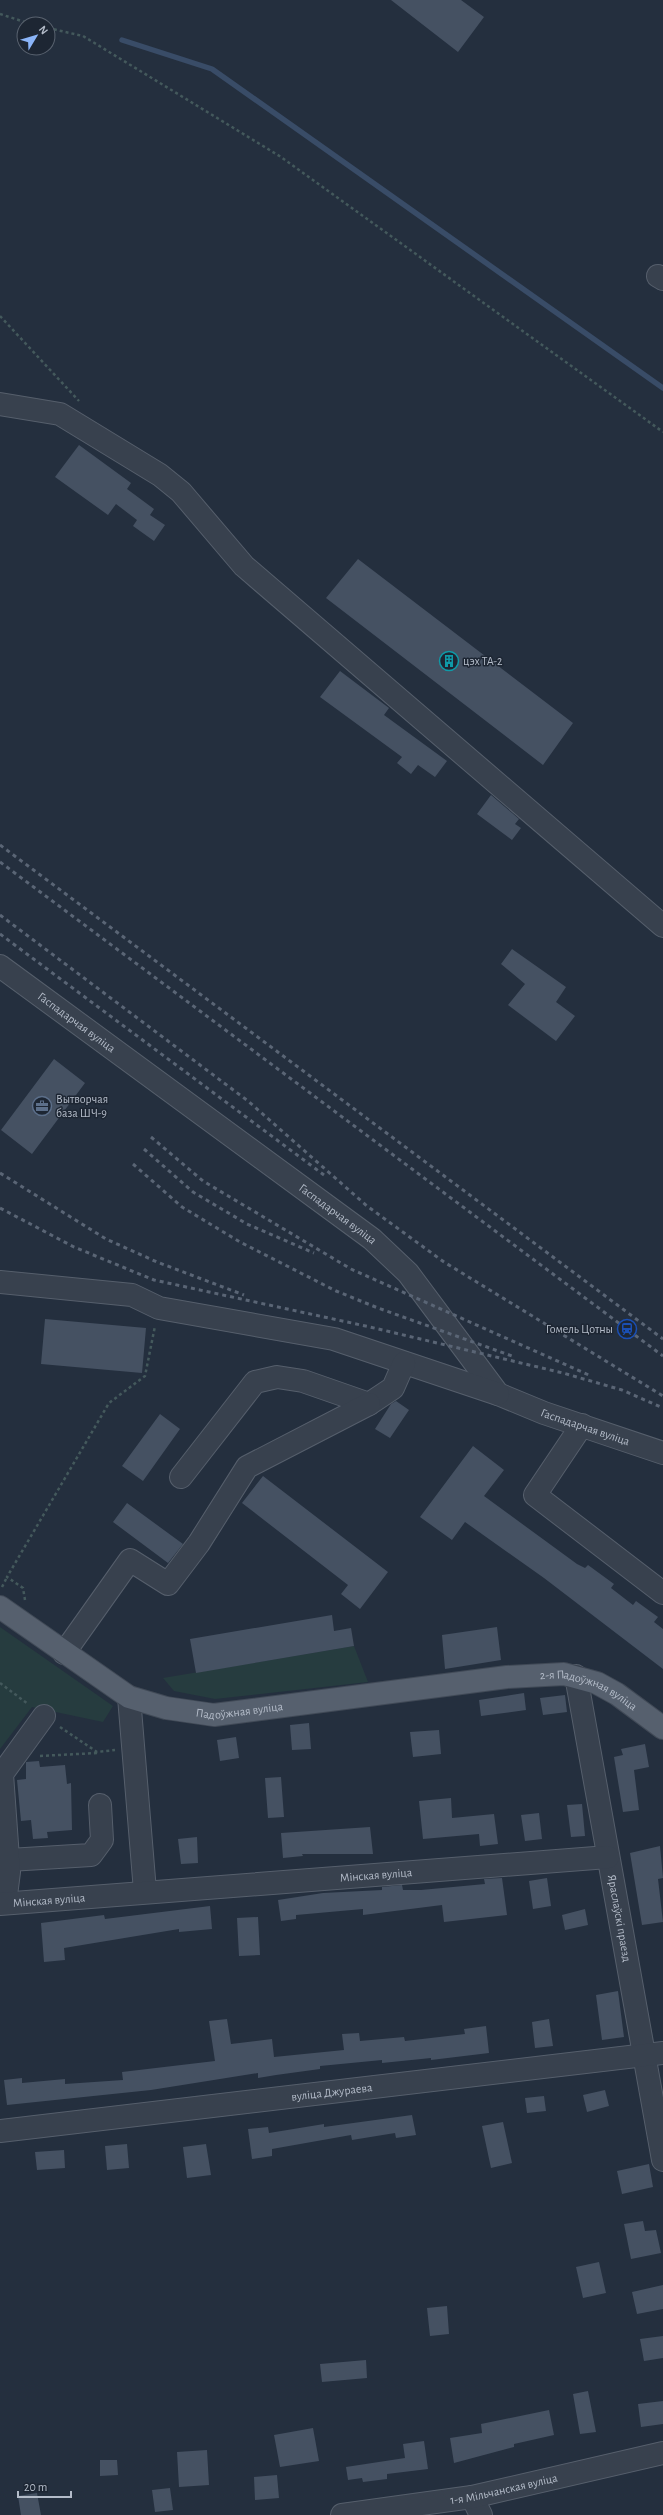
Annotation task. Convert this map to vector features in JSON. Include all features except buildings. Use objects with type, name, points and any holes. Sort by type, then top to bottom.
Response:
[{"type":"main road","name":"Падоўжная вуліца","points":[[1,1597],[64,1653],[129,1697],[166,1708],[214,1715],[507,1677]]},
{"type":"main road","name":"2-я Падоўжная вуліца","points":[[507,1677],[543,1674],[576,1676],[597,1683],[617,1694],[663,1728]]},
{"type":"street","points":[[0,404],[60,414],[165,479],[181,492],[244,566],[663,926]]},
{"type":"street","name":"Гаспадарчая вуліца","points":[[0,966],[372,1239],[408,1273],[498,1394],[663,1453]]},
{"type":"street","points":[[0,1282],[132,1295],[159,1308],[334,1339],[498,1394]]},
{"type":"street","points":[[64,1653],[130,1560],[168,1584],[199,1543],[247,1467],[369,1404],[392,1388],[404,1363]]},
{"type":"street","points":[[181,1477],[255,1382],[277,1377],[303,1381],[369,1404]]},
{"type":"street","points":[[582,1425],[535,1495],[663,1593]]},
{"type":"street","name":"Яраслаўскі праезд","points":[[576,1676],[608,1857],[653,2054],[663,2160]]},
{"type":"street","points":[[129,1697],[135,1748],[145,1891]]},
{"type":"street","points":[[3,1903],[9,1860],[2,1774],[44,1716]]},
{"type":"street","points":[[9,1860],[91,1855],[102,1840],[100,1805]]},
{"type":"street","name":"Мінская вуліца","points":[[3,1903],[145,1891],[369,1877],[608,1857]]},
{"type":"street","name":"вуліца Джураева","points":[[0,2131],[653,2054]]},
{"type":"street","name":"1-я Мільчанская вуліца","points":[[342,2515],[477,2506],[663,2453]]},
{"type":"path","points":[[0,14],[16,19]]},
{"type":"path","points":[[56,30],[83,36],[281,157],[663,432]]},
{"type":"path","points":[[0,316],[83,406]]},
{"type":"path","points":[[1,1597],[7,1577],[109,1403],[145,1376],[159,1308]]},
{"type":"path","points":[[7,1577],[23,1588],[25,1601],[23,1605]]},
{"type":"path","points":[[0,1683],[44,1716],[97,1752]]},
{"type":"path","points":[[34,1756],[135,1748]]},
{"type":"green space","points":[[0,1627],[113,1706],[103,1722],[32,1707],[0,1749]]},
{"type":"green space","points":[[354,1646],[368,1682],[215,1699],[174,1691],[163,1678]]},
{"type":"waterway","points":[[122,40],[212,69],[663,388]]},
{"type":"railway","points":[[0,845],[663,1339]]},
{"type":"railway","points":[[0,862],[663,1356]]},
{"type":"railway","points":[[0,915],[248,1101],[367,1206],[444,1262],[663,1396]]},
{"type":"railway","points":[[0,934],[324,1175]]},
{"type":"railway","points":[[151,1137],[203,1181],[351,1269],[591,1376]]},
{"type":"railway","points":[[144,1149],[193,1192],[247,1224],[314,1253]]},
{"type":"railway","points":[[133,1164],[182,1207],[240,1242],[336,1291],[378,1308],[512,1356]]},
{"type":"railway","points":[[0,1173],[106,1239],[157,1262],[244,1295]]},
{"type":"railway","points":[[0,1208],[74,1247],[154,1280],[370,1327],[563,1373],[622,1390],[663,1408]]},
{"type":"place","name":"цэх ТА-2","points":[[449,661]]},
{"type":"place","name":"Вытворчая база ШЧ-9","points":[[42,1106]]},
{"type":"place","name":"Гомель Цотны","points":[[627,1329]]}]
